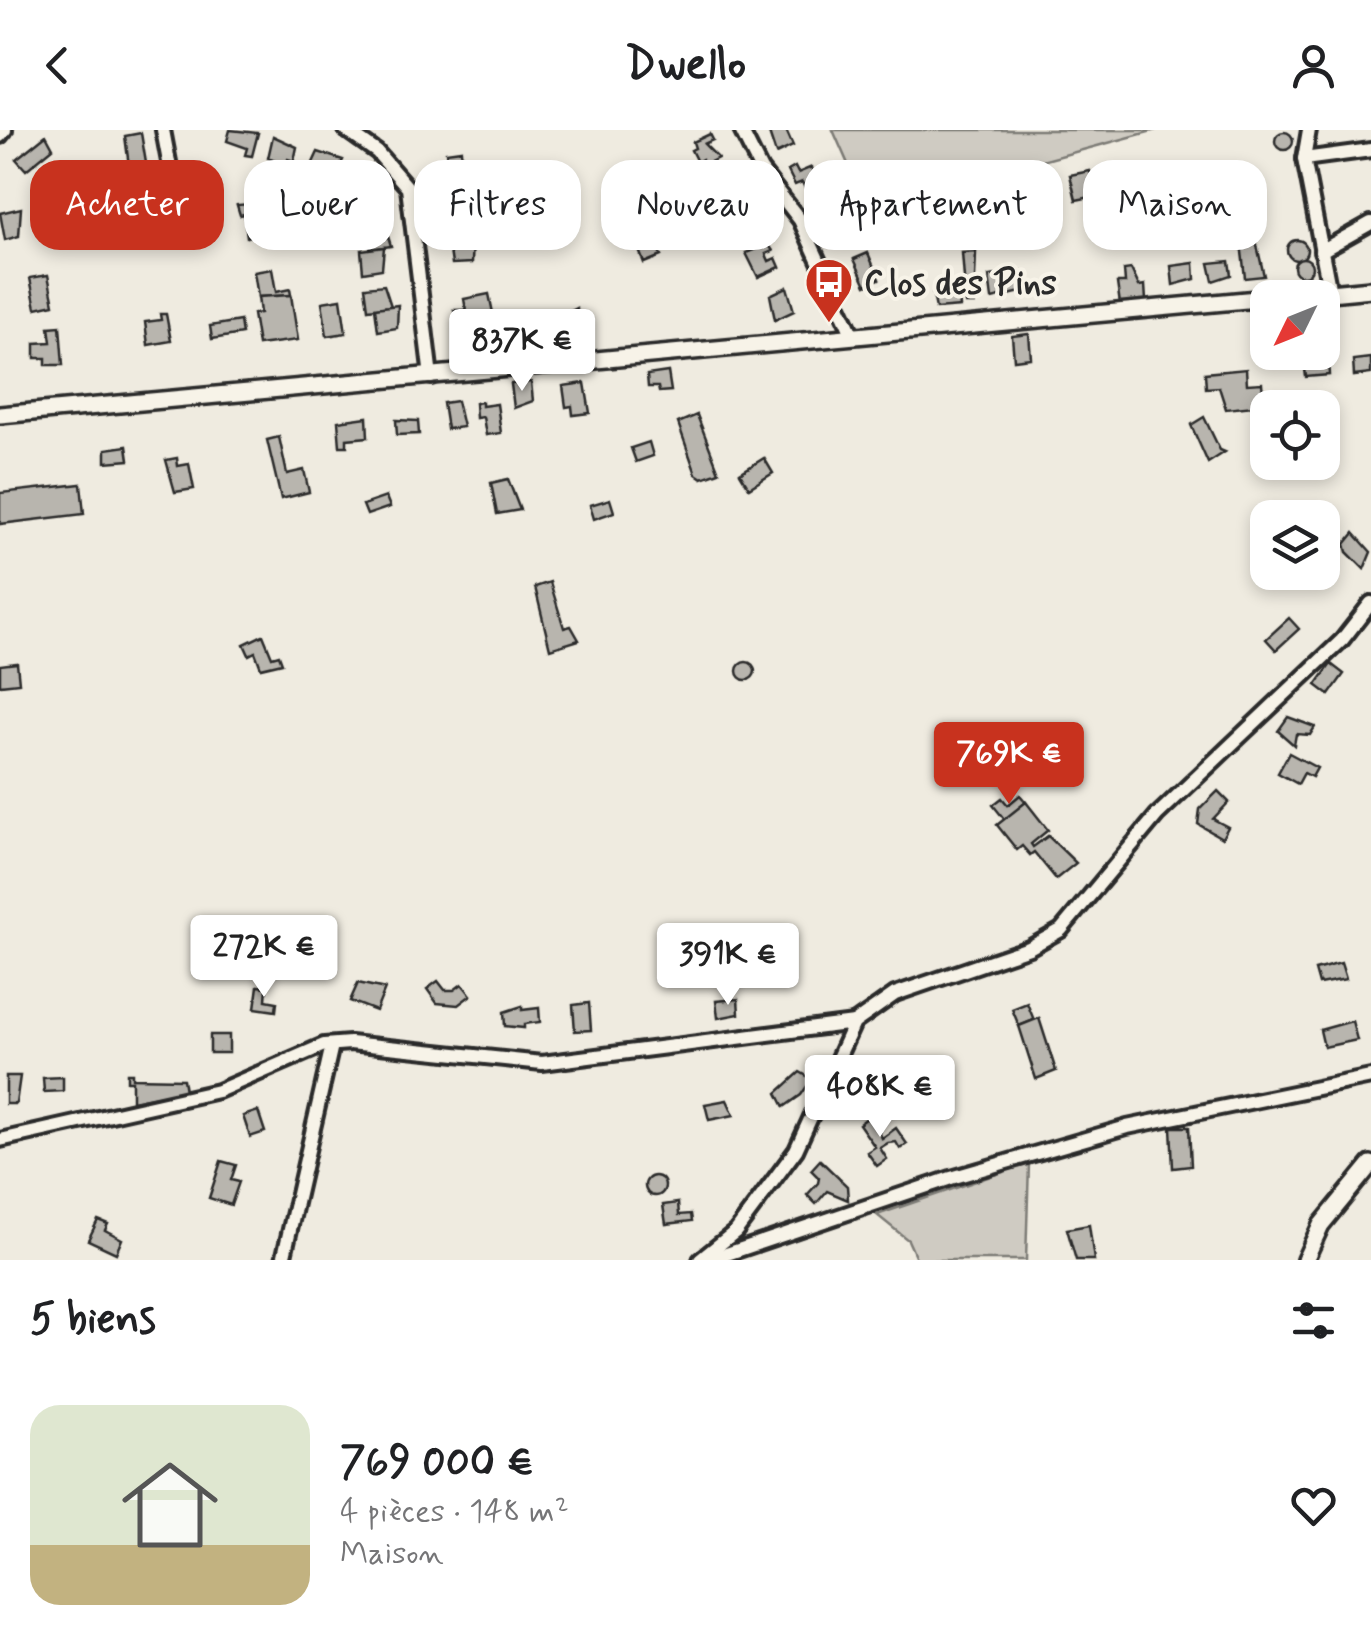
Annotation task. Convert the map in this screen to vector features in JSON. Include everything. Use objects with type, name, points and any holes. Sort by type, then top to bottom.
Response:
[{"type":"main road","points":[[1340,292],[1371,289]]},
{"type":"main road","points":[[0,415],[1250,300]]},
{"type":"main road","points":[[1305,1260],[1321,1225],[1371,1164]]},
{"type":"street","points":[[0,136],[5,130]]},
{"type":"street","points":[[163,130],[169,160]]},
{"type":"street","points":[[346,130],[377,152],[408,188],[431,377]]},
{"type":"street","points":[[741,130],[760,170],[800,220],[854,336]]},
{"type":"street","points":[[1309,130],[1304,159],[1328,280]]},
{"type":"street","points":[[1304,159],[1371,150]]},
{"type":"street","points":[[1322,251],[1371,223]]},
{"type":"street","points":[[0,1140],[218,1090],[332,1044],[542,1063],[854,1024],[895,994],[1029,948],[1061,930],[1157,814],[1342,640],[1371,603]]},
{"type":"street","points":[[700,1260],[736,1230],[796,1150],[854,1024]]},
{"type":"street","points":[[282,1260],[332,1044]]},
{"type":"street","points":[[708,1260],[951,1178],[1128,1127],[1371,1077]]},
{"type":"shaded area","points":[[833,130],[1156,130],[1046,160],[846,160]]},
{"type":"shaded area","points":[[1029,1163],[1026,1260],[917,1260],[908,1240],[877,1215]]},
{"type":"building","points":[[230,130],[258,133],[252,156],[245,155],[247,148],[227,141]]},
{"type":"building","points":[[768,130],[786,130],[793,146],[776,154]]},
{"type":"building","points":[[1284,132],[1293,141],[1284,150],[1275,141]]},
{"type":"building","points":[[141,133],[146,160],[128,160],[125,136]]},
{"type":"building","points":[[710,134],[713,140],[704,144],[718,158],[696,160],[691,150],[695,148],[693,142]]},
{"type":"building","points":[[46,135],[53,148],[38,160],[30,160],[26,170],[16,159]]},
{"type":"building","points":[[273,136],[297,147],[294,160],[268,158]]},
{"type":"building","points":[[461,150],[462,160],[447,160],[446,152]]},
{"type":"building","points":[[318,152],[343,160],[314,160]]},
{"type":"building","points":[[795,167],[798,173],[804,170],[804,186],[802,182],[795,185],[788,171]]},
{"type":"building","points":[[1083,172],[1083,199],[1076,200],[1070,175]]},
{"type":"building","points":[[21,208],[19,236],[5,240],[0,213]]},
{"type":"building","points":[[1297,240],[1307,250],[1297,260],[1287,250]]},
{"type":"building","points":[[361,250],[384,250],[382,269],[363,272]]},
{"type":"building","points":[[472,250],[472,263],[452,264],[450,251]]},
{"type":"building","points":[[639,250],[658,250],[661,256],[644,263]]},
{"type":"building","points":[[772,250],[766,254],[769,261],[776,258],[780,267],[758,277],[746,253]]},
{"type":"building","points":[[1242,250],[1258,250],[1264,276],[1245,278]]},
{"type":"building","points":[[976,252],[974,304],[966,304],[962,253]]},
{"type":"building","points":[[868,253],[879,279],[866,285],[854,259]]},
{"type":"building","points":[[1303,258],[1312,267],[1303,276],[1294,267]]},
{"type":"building","points":[[1229,261],[1231,275],[1213,281],[1209,263]]},
{"type":"building","points":[[1194,263],[1195,279],[1173,285],[1171,266]]},
{"type":"building","points":[[272,269],[276,292],[290,289],[291,295],[258,297],[254,272]]},
{"type":"building","points":[[1131,269],[1139,286],[1145,285],[1146,301],[1120,304],[1117,283],[1125,283],[1124,270]]},
{"type":"building","points":[[1021,272],[1021,292],[992,299],[989,276]]},
{"type":"building","points":[[48,275],[54,304],[36,308],[30,278]]},
{"type":"building","points":[[384,285],[391,306],[368,309],[365,287]]},
{"type":"building","points":[[787,287],[794,311],[775,320],[770,295]]},
{"type":"building","points":[[958,291],[960,307],[936,309],[933,294]]},
{"type":"building","points":[[489,294],[493,313],[477,315],[480,328],[496,325],[502,356],[480,362],[480,358],[463,359],[454,310],[466,310],[464,299]]},
{"type":"building","points":[[291,295],[298,340],[258,345],[253,314],[260,313],[258,297]]},
{"type":"building","points":[[341,299],[346,333],[327,336],[322,302]]},
{"type":"building","points":[[398,305],[397,328],[378,331],[375,308]]},
{"type":"building","points":[[577,308],[578,333],[561,335],[558,318]]},
{"type":"building","points":[[160,314],[166,314],[171,341],[148,345],[145,322],[161,320]]},
{"type":"building","points":[[542,318],[545,335],[524,339],[521,321]]},
{"type":"building","points":[[240,321],[242,334],[212,339],[210,326]]},
{"type":"building","points":[[60,326],[63,365],[46,365],[46,358],[35,358],[35,343],[51,342],[49,327]]},
{"type":"building","points":[[1029,334],[1031,358],[1014,360],[1012,336]]},
{"type":"building","points":[[1371,358],[1371,374],[1354,376],[1353,360]]},
{"type":"building","points":[[1246,369],[1247,384],[1262,383],[1263,390],[1250,390],[1250,406],[1226,409],[1219,387],[1206,388],[1205,373]]},
{"type":"building","points":[[1305,370],[1329,370],[1329,375],[1306,377]]},
{"type":"building","points":[[668,372],[671,391],[659,392],[658,387],[648,387],[647,375]]},
{"type":"building","points":[[531,382],[533,401],[514,408],[511,384]]},
{"type":"building","points":[[585,383],[590,413],[573,415],[572,406],[566,407],[563,386]]},
{"type":"building","points":[[457,401],[463,427],[447,429],[443,403]]},
{"type":"building","points":[[482,402],[482,406],[497,404],[501,433],[486,435],[483,417],[476,418],[475,403]]},
{"type":"building","points":[[697,415],[719,472],[702,478],[696,474],[678,423]]},
{"type":"building","points":[[367,417],[368,437],[347,439],[347,446],[340,446],[338,421]]},
{"type":"building","points":[[1204,417],[1220,450],[1225,452],[1208,463],[1191,425]]},
{"type":"building","points":[[396,420],[418,421],[419,434],[397,435]]},
{"type":"building","points":[[279,437],[287,474],[304,470],[309,492],[281,499],[267,440]]},
{"type":"building","points":[[649,442],[653,456],[636,462],[631,448]]},
{"type":"building","points":[[127,446],[129,460],[106,462],[106,449]]},
{"type":"building","points":[[177,458],[178,466],[189,464],[194,489],[175,492],[166,460]]},
{"type":"building","points":[[764,458],[773,473],[749,488],[740,473]]},
{"type":"building","points":[[508,479],[520,510],[497,514],[491,483]]},
{"type":"building","points":[[81,484],[84,514],[0,524],[0,493]]},
{"type":"building","points":[[386,497],[390,507],[367,515],[363,505]]},
{"type":"building","points":[[610,499],[614,512],[594,519],[590,505]]},
{"type":"building","points":[[1354,533],[1371,552],[1364,569],[1347,552],[1345,544]]},
{"type":"building","points":[[550,582],[564,628],[571,626],[579,640],[550,649],[535,587]]},
{"type":"building","points":[[1289,618],[1299,629],[1276,650],[1266,639]]},
{"type":"building","points":[[263,635],[272,657],[279,655],[282,663],[261,668],[255,652],[249,655],[244,644]]},
{"type":"building","points":[[746,662],[755,671],[746,680],[737,671]]},
{"type":"building","points":[[17,663],[19,683],[0,685],[0,665]]},
{"type":"building","points":[[1331,664],[1344,674],[1329,695],[1316,685]]},
{"type":"building","points":[[1288,717],[1315,727],[1310,735],[1296,734],[1294,745],[1278,731]]},
{"type":"building","points":[[1289,753],[1317,768],[1312,777],[1304,773],[1298,784],[1278,773]]},
{"type":"building","points":[[1218,791],[1229,802],[1213,819],[1228,827],[1222,838],[1198,824],[1200,809]]},
{"type":"building","points":[[1020,795],[1026,802],[1005,820],[993,805],[1002,798],[1008,805]]},
{"type":"building","points":[[1026,802],[1048,830],[1031,844],[1033,847],[1048,836],[1076,863],[1056,879],[1034,852],[1030,855],[1022,846],[1017,850],[997,825]]},
{"type":"building","points":[[1341,963],[1346,979],[1319,984],[1315,970]]},
{"type":"building","points":[[438,981],[445,990],[462,984],[471,995],[458,1005],[437,1003],[427,989]]},
{"type":"building","points":[[358,983],[385,989],[376,1011],[350,1001]]},
{"type":"building","points":[[258,986],[267,987],[266,1000],[277,1002],[276,1011],[255,1008]]},
{"type":"building","points":[[738,999],[739,1014],[718,1018],[716,1001]]},
{"type":"building","points":[[589,1003],[591,1030],[575,1031],[573,1005]]},
{"type":"building","points":[[1027,1003],[1034,1020],[1019,1026],[1012,1009]]},
{"type":"building","points":[[522,1006],[522,1010],[539,1008],[540,1022],[524,1024],[524,1028],[505,1026],[504,1012]]},
{"type":"building","points":[[1039,1018],[1056,1071],[1036,1079],[1019,1026]]},
{"type":"building","points":[[1352,1021],[1357,1040],[1324,1047],[1320,1030]]},
{"type":"building","points":[[210,1035],[229,1035],[229,1053],[210,1053]]},
{"type":"building","points":[[800,1072],[812,1079],[801,1095],[784,1107],[777,1093]]},
{"type":"building","points":[[127,1073],[132,1073],[132,1078],[183,1079],[185,1091],[132,1101],[132,1081],[127,1081]]},
{"type":"building","points":[[6,1076],[20,1076],[16,1104],[6,1104]]},
{"type":"building","points":[[63,1077],[63,1091],[44,1092],[43,1078]]},
{"type":"building","points":[[727,1100],[734,1115],[709,1120],[705,1104]]},
{"type":"building","points":[[258,1111],[265,1132],[250,1137],[243,1116]]},
{"type":"building","points":[[871,1115],[882,1138],[896,1128],[907,1144],[900,1149],[896,1142],[880,1148],[887,1159],[877,1166],[867,1152],[875,1147],[859,1124]]},
{"type":"building","points":[[1171,1127],[1189,1127],[1191,1166],[1173,1168]]},
{"type":"building","points":[[820,1160],[847,1186],[848,1200],[827,1191],[816,1204],[807,1195],[818,1183],[819,1178],[811,1170]]},
{"type":"building","points":[[221,1161],[236,1165],[231,1180],[239,1182],[231,1205],[209,1198]]},
{"type":"building","points":[[655,1176],[665,1186],[655,1196],[645,1186]]},
{"type":"building","points":[[678,1203],[679,1215],[691,1214],[692,1221],[666,1224],[663,1205]]},
{"type":"building","points":[[98,1220],[108,1224],[105,1230],[122,1239],[116,1253],[88,1240]]},
{"type":"building","points":[[1089,1225],[1094,1260],[1076,1260],[1067,1229]]},
{"type":"place","name":"Clos des Pins","points":[[829,324]]}]
